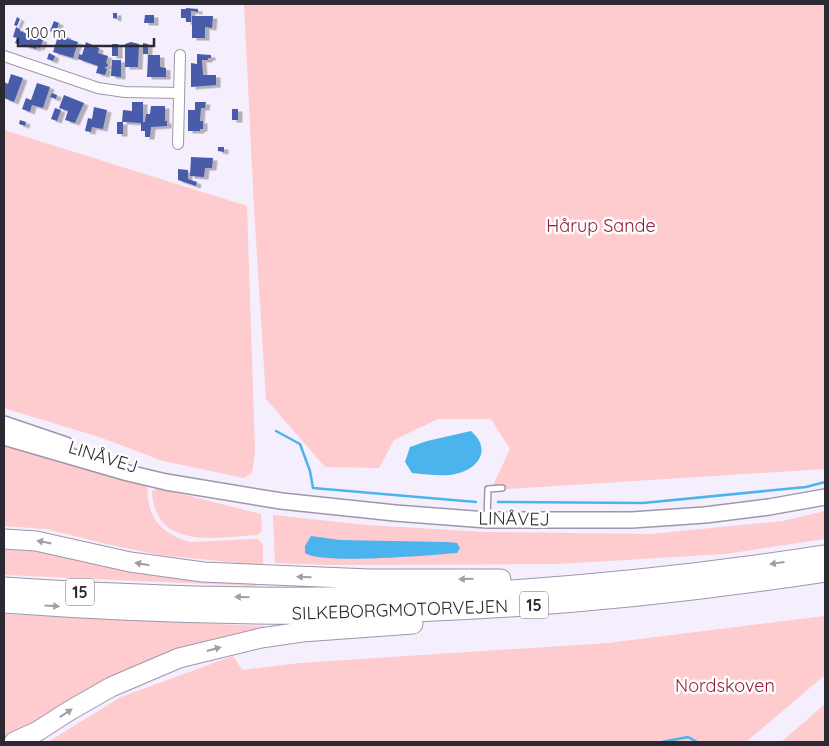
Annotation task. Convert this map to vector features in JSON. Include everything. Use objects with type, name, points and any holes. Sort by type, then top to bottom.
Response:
[{"type":"highway","points":[[7,540],[42,542],[159,567],[240,575],[412,580],[506,579],[707,572]]},
{"type":"highway","name":"SILKEBORGMOTORVEJEN","points":[[4,587],[156,596],[242,598],[413,595],[582,585],[707,572],[825,555]]},
{"type":"highway","name":"SILKEBORGMOTORVEJEN","points":[[4,603],[166,612],[306,614],[403,612],[508,608],[602,600],[742,585],[825,572]]},
{"type":"highway","points":[[14,742],[38,731],[90,698],[135,676],[179,658],[262,638],[302,632],[548,614],[603,608],[742,585]]},
{"type":"main road","name":"LINÅVEJ","points":[[4,424],[203,488]]},
{"type":"main road","points":[[4,430],[36,439],[52,441]]},
{"type":"main road","name":"LINÅVEJ","points":[[4,437],[128,474],[166,482],[281,501],[331,507],[487,520],[632,520],[704,515],[769,507],[825,497]]},
{"type":"street","points":[[178,144],[180,55]]},
{"type":"street","points":[[4,56],[98,88],[125,92],[179,93]]},
{"type":"lane","points":[[487,520],[488,490],[502,488]]},
{"type":"green space","name":"Hårup Sande","points":[[244,4],[825,4],[825,469],[491,490],[510,449],[491,419],[438,419],[394,440],[379,468],[325,467],[266,399]]},
{"type":"green space","points":[[4,130],[247,206],[255,451],[252,473],[244,478],[163,461],[102,438],[4,408]]},
{"type":"green space","points":[[4,445],[145,484],[154,518],[170,534],[192,542],[258,539],[263,544],[263,564],[160,555],[46,529],[4,526]]},
{"type":"green space","points":[[157,488],[261,514],[262,531],[258,535],[207,538],[176,532],[164,523],[156,510],[152,491]]},
{"type":"green space","points":[[825,511],[825,539],[725,554],[557,564],[331,565],[275,563],[273,515],[367,525],[484,532],[651,534],[783,521]]},
{"type":"green space","points":[[17,548],[258,581],[257,586],[4,575],[4,550]]},
{"type":"green space","points":[[4,614],[264,626],[264,633],[20,733],[4,736]]},
{"type":"green space","name":"Nordskoven","points":[[825,616],[825,675],[746,742],[48,742],[121,697],[233,656],[242,670],[300,663],[608,643]]},
{"type":"green space","name":"Nordskoven","points":[[825,704],[825,742],[781,742]]},
{"type":"water","points":[[471,431],[478,439],[481,446],[481,454],[473,466],[466,470],[444,475],[412,473],[405,462],[410,447]]},
{"type":"water","points":[[311,536],[340,540],[446,542],[457,543],[460,548],[457,553],[402,557],[354,559],[315,557],[305,553],[305,546]]},
{"type":"building","points":[[181,9],[198,9],[198,12],[191,11],[191,22],[186,22],[186,18],[181,18]]},
{"type":"building","points":[[113,13],[117,13],[117,19],[113,18]]},
{"type":"building","points":[[145,15],[154,15],[154,23],[144,23]]},
{"type":"building","points":[[192,16],[213,16],[212,28],[205,27],[205,38],[192,38]]},
{"type":"building","points":[[17,17],[20,19],[17,26],[14,25]]},
{"type":"building","points":[[54,21],[59,23],[56,33],[50,31]]},
{"type":"building","points":[[16,27],[20,31],[43,40],[40,48],[37,47],[36,49],[15,43],[17,38],[13,37]]},
{"type":"building","points":[[59,33],[67,36],[66,38],[78,42],[73,58],[53,52]]},
{"type":"building","points":[[86,42],[99,48],[98,53],[108,56],[105,75],[96,73],[98,66],[78,59],[79,54],[82,55]]},
{"type":"building","points":[[131,42],[139,44],[138,67],[125,67],[125,44]]},
{"type":"building","points":[[143,43],[148,44],[148,54],[143,54]]},
{"type":"building","points":[[112,44],[118,44],[118,56],[112,56]]},
{"type":"building","points":[[49,53],[55,56],[53,61],[47,59]]},
{"type":"building","points":[[197,54],[211,55],[211,58],[208,58],[208,60],[202,60],[203,75],[216,75],[216,85],[191,87],[191,63],[197,64]]},
{"type":"building","points":[[148,55],[160,55],[160,67],[166,68],[166,77],[147,77]]},
{"type":"building","points":[[112,60],[121,60],[121,77],[111,76]]},
{"type":"building","points":[[11,74],[23,78],[14,102],[4,98],[4,82],[8,84]]},
{"type":"building","points":[[37,83],[50,87],[43,108],[32,105],[30,112],[22,109],[26,98],[31,100]]},
{"type":"building","points":[[52,93],[57,95],[56,99],[50,97]]},
{"type":"building","points":[[64,95],[84,103],[75,123],[65,120],[68,111],[59,108]]},
{"type":"building","points":[[132,102],[143,102],[143,122],[145,122],[146,114],[150,114],[151,106],[165,106],[167,126],[151,127],[150,137],[145,137],[145,131],[141,131],[141,123],[123,122],[123,134],[117,134],[117,122],[122,122],[123,110],[132,111]]},
{"type":"building","points":[[195,102],[206,102],[205,108],[201,108],[200,121],[203,121],[203,129],[200,129],[200,131],[188,131],[188,110],[195,110]]},
{"type":"building","points":[[94,107],[107,110],[103,129],[92,127],[91,132],[85,131],[88,118],[92,119]]},
{"type":"building","points":[[55,108],[61,110],[57,121],[51,119]]},
{"type":"building","points":[[232,109],[238,109],[238,120],[232,120]]},
{"type":"building","points":[[20,120],[26,122],[25,126],[19,124]]},
{"type":"building","points":[[218,147],[224,147],[224,152],[218,151]]},
{"type":"building","points":[[191,157],[213,158],[212,168],[205,168],[204,177],[190,176]]},
{"type":"building","points":[[178,169],[188,170],[188,179],[197,182],[196,186],[178,180]]},
{"type":"waterway","points":[[276,431],[300,444],[310,471],[313,488],[476,502]]},
{"type":"waterway","points":[[498,502],[643,503],[806,487],[825,482]]},
{"type":"waterway","points":[[662,742],[688,737],[697,742]]}]
